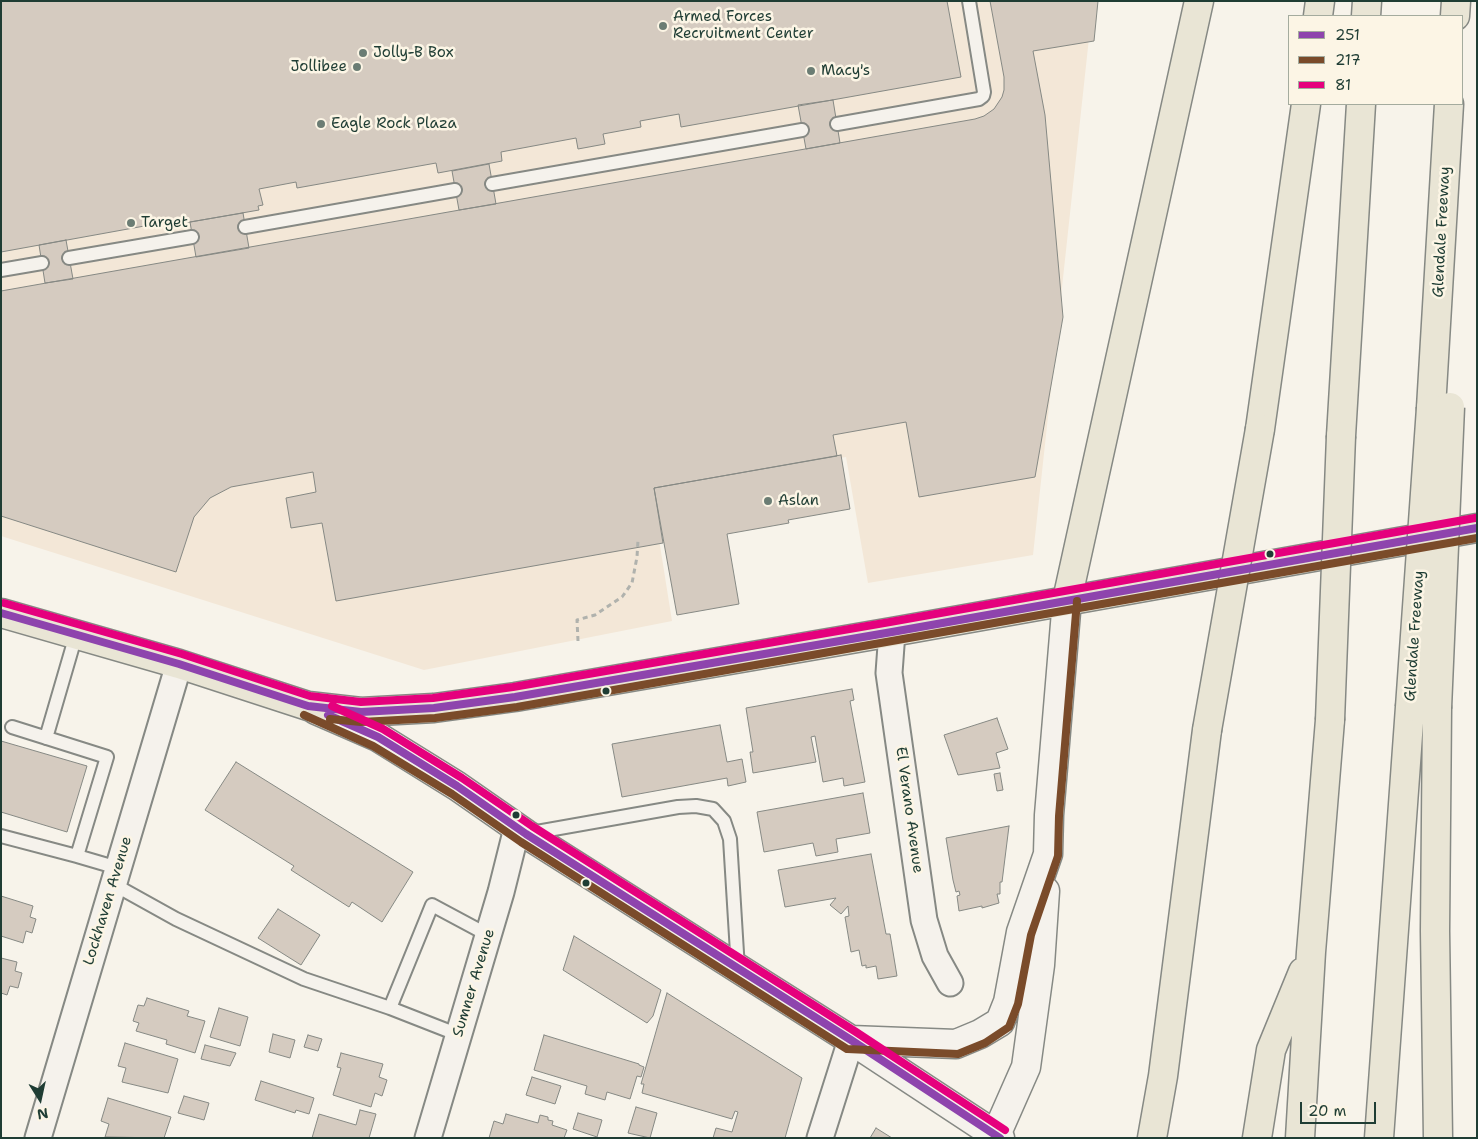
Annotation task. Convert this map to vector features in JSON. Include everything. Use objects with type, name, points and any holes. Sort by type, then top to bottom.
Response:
[{"type":"main road","points":[[1,613],[178,664],[308,706],[378,737],[457,786],[521,831],[851,1040],[998,1137],[1026,1067],[1040,965],[1049,815],[1067,600],[1200,1]]},
{"type":"main road","points":[[1318,15],[1320,1]]},
{"type":"main road","points":[[1366,15],[1367,1]]},
{"type":"main road","points":[[1455,15],[1456,1]]},
{"type":"main road","points":[[1152,1138],[1163,1076],[1207,730],[1260,429],[1306,105]]},
{"type":"main road","points":[[1300,1138],[1311,952],[1330,720],[1341,436],[1361,105]]},
{"type":"main road","points":[[1438,1138],[1434,931],[1440,408],[1449,112]]},
{"type":"main road","name":"Glendale Freeway","points":[[1379,1138],[1410,707],[1440,408]]},
{"type":"main road","points":[[308,706],[361,712],[434,708],[515,697],[1477,528]]},
{"type":"main road","points":[[851,1040],[956,1044],[980,1034],[1000,1022],[1008,1002],[1021,932],[1048,854]]},
{"type":"main road","points":[[1257,1138],[1271,1050],[1311,952]]},
{"type":"street","name":"El Verano Avenue","points":[[892,632],[889,673],[924,920],[935,956],[950,983]]},
{"type":"street","name":"Lockhaven Avenue","points":[[38,1138],[178,664]]},
{"type":"street","name":"Sumner Avenue","points":[[428,1138],[521,831]]},
{"type":"street","points":[[820,1138],[851,1040]]},
{"type":"lane","points":[[837,124],[979,99],[984,96],[969,1]]},
{"type":"lane","points":[[492,184],[802,130]]},
{"type":"lane","points":[[245,227],[455,190]]},
{"type":"lane","points":[[69,258],[192,237]]},
{"type":"lane","points":[[1,270],[42,263]]},
{"type":"lane","points":[[46,738],[76,634]]},
{"type":"lane","points":[[12,727],[107,756],[77,856]]},
{"type":"lane","points":[[521,831],[678,807],[696,806],[713,809],[724,821],[730,839],[738,969]]},
{"type":"lane","points":[[1,836],[77,856],[116,876],[176,918],[304,979],[459,1034]]},
{"type":"lane","points":[[390,1008],[432,905],[488,935]]},
{"type":"path","points":[[578,641],[577,620],[595,615],[622,596],[632,583],[638,540]]},
{"type":"shaded area","points":[[1,1],[1093,1],[1033,555],[868,583],[846,457],[651,489],[672,621],[424,670],[1,536]]},
{"type":"building","name":"Eagle Rock Plaza","points":[[1,1],[947,1],[961,77],[681,127],[679,114],[640,121],[641,127],[603,134],[605,144],[578,149],[576,138],[501,152],[502,161],[438,173],[436,163],[297,188],[296,182],[259,189],[263,205],[258,206],[259,210],[173,225],[172,221],[1,252]]},
{"type":"building","points":[[990,1],[1098,1],[1094,41],[1033,51],[1045,115],[1063,317],[1035,477],[919,497],[906,422],[833,435],[837,456],[654,488],[663,543],[336,601],[322,523],[291,528],[286,498],[316,492],[313,472],[231,487],[210,498],[194,517],[176,572],[1,516],[1,291],[975,119],[984,116],[994,109],[1004,90],[1004,77]]},
{"type":"building","points":[[833,100],[840,143],[806,149],[798,105]]},
{"type":"building","points":[[489,164],[496,204],[459,210],[452,171]]},
{"type":"building","points":[[243,213],[249,248],[196,257],[190,222]]},
{"type":"building","points":[[66,240],[73,279],[45,283],[39,245]]},
{"type":"building","points":[[841,455],[850,509],[788,520],[789,523],[727,534],[739,604],[677,615],[654,488]]},
{"type":"building","points":[[852,689],[854,700],[850,701],[865,782],[844,786],[843,778],[823,782],[815,736],[811,737],[816,762],[753,773],[750,752],[753,752],[746,708]]},
{"type":"building","points":[[997,718],[1008,749],[996,753],[1000,768],[958,775],[944,735]]},
{"type":"building","points":[[720,725],[727,762],[742,759],[746,782],[728,786],[727,778],[622,797],[612,744]]},
{"type":"building","points":[[1,741],[87,766],[67,832],[1,812]]},
{"type":"building","points":[[236,762],[413,872],[382,922],[352,902],[349,907],[291,870],[294,866],[205,810]]},
{"type":"building","points":[[1000,773],[1003,790],[997,791],[994,774]]},
{"type":"building","points":[[863,793],[870,833],[836,839],[838,852],[816,856],[813,843],[764,852],[757,812]]},
{"type":"building","points":[[1009,826],[1002,882],[1000,882],[1000,894],[997,894],[999,903],[982,908],[982,906],[959,911],[957,896],[960,895],[959,891],[956,892],[953,880],[946,838]]},
{"type":"building","points":[[871,854],[886,934],[890,934],[897,976],[878,979],[876,966],[866,968],[866,965],[862,966],[859,950],[851,952],[845,917],[849,916],[848,906],[841,914],[830,905],[836,898],[785,907],[778,870]]},
{"type":"building","points":[[1,896],[33,906],[30,917],[36,919],[32,933],[26,931],[23,943],[1,936]]},
{"type":"building","points":[[278,909],[320,935],[301,965],[258,938]]},
{"type":"building","points":[[574,936],[661,990],[653,1016],[647,1023],[563,970]]},
{"type":"building","points":[[1,958],[17,962],[15,971],[22,973],[18,988],[10,986],[7,995],[1,993]]},
{"type":"building","points":[[667,993],[802,1078],[785,1138],[713,1138],[716,1128],[732,1132],[738,1112],[735,1111],[732,1119],[642,1093],[644,1084],[641,1084]]},
{"type":"building","points":[[147,998],[189,1011],[187,1016],[205,1021],[195,1053],[166,1044],[167,1040],[136,1031],[139,1023],[133,1021],[138,1005],[144,1006]]},
{"type":"building","points":[[219,1008],[248,1017],[240,1046],[210,1037]]},
{"type":"building","points":[[273,1034],[295,1040],[290,1058],[269,1052]]},
{"type":"building","points":[[308,1035],[322,1039],[318,1051],[304,1047]]},
{"type":"building","points":[[544,1035],[644,1067],[641,1077],[637,1076],[630,1099],[607,1092],[605,1100],[585,1094],[587,1086],[534,1070]]},
{"type":"building","points":[[125,1043],[178,1059],[168,1093],[122,1082],[126,1068],[118,1066]]},
{"type":"building","points":[[205,1045],[236,1053],[230,1066],[201,1059]]},
{"type":"building","points":[[341,1053],[383,1064],[379,1077],[387,1080],[382,1096],[375,1093],[371,1107],[333,1095],[341,1068],[337,1067]]},
{"type":"building","points":[[532,1077],[561,1086],[555,1104],[526,1095]]},
{"type":"building","points":[[261,1081],[314,1098],[309,1114],[296,1110],[295,1113],[255,1100]]},
{"type":"building","points":[[184,1096],[209,1103],[204,1120],[178,1113]]},
{"type":"building","points":[[108,1098],[171,1117],[164,1138],[105,1137],[109,1124],[101,1121]]},
{"type":"building","points":[[636,1107],[657,1113],[650,1138],[628,1133]]},
{"type":"building","points":[[360,1110],[376,1114],[369,1138],[312,1138],[319,1114],[356,1125]]},
{"type":"building","points":[[578,1113],[602,1120],[597,1137],[573,1129]]},
{"type":"building","points":[[506,1114],[538,1123],[540,1115],[548,1117],[548,1120],[553,1121],[552,1125],[567,1130],[564,1138],[489,1138],[494,1121],[503,1124]]},
{"type":"building","points":[[876,1128],[892,1138],[870,1138]]},
{"type":"transit line","name":"81","points":[[4,603],[182,654],[310,696],[361,702],[433,698],[513,687],[890,622],[1475,518]]},
{"type":"transit line","name":"251","points":[[1,613],[179,664],[308,706],[361,712],[434,708],[515,697],[892,632],[1477,528]]},
{"type":"transit line","name":"217","points":[[330,719],[361,722],[435,718],[517,707],[1477,538]]},
{"type":"transit line","name":"217","points":[[304,715],[373,746],[452,794],[521,842],[847,1049],[958,1054],[985,1043],[1009,1027],[1018,1004],[1031,935],[1058,856],[1059,816],[1077,601]]},
{"type":"transit line","name":"81","points":[[332,706],[383,729],[462,778],[532,826],[856,1032],[1005,1130]]},
{"type":"transit line","name":"251","points":[[328,715],[378,737],[457,786],[526,834],[851,1040],[1000,1138]]},
{"type":"place","name":"Armed Forces Recruitment Center","points":[[663,26]]},
{"type":"place","name":"Jolly-B Box","points":[[363,53]]},
{"type":"place","name":"Jollibee","points":[[357,67]]},
{"type":"place","name":"Macy's","points":[[811,71]]},
{"type":"place","name":"Eagle Rock Plaza","points":[[321,124]]},
{"type":"place","name":"Target","points":[[131,223]]},
{"type":"place","name":"Aslan","points":[[768,501]]}]
